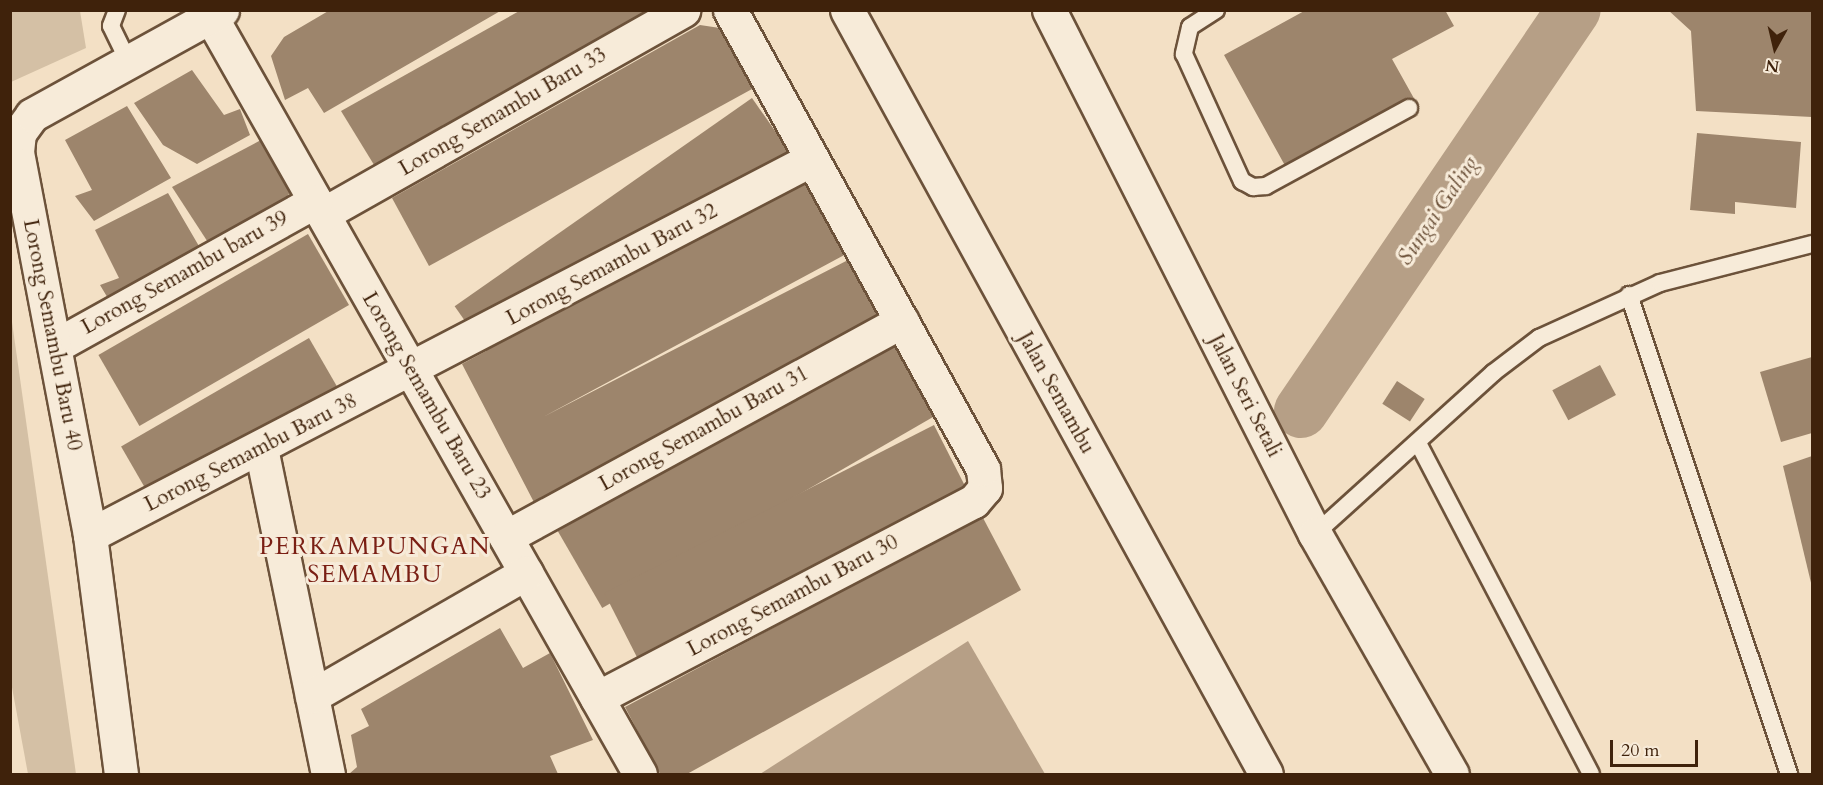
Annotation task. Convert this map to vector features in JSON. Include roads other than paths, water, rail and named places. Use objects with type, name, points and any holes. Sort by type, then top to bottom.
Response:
[{"type":"street","name":"Lorong Semambu Baru 33","points":[[319,208],[683,10]]},
{"type":"street","points":[[730,10],[902,321]]},
{"type":"street","name":"Jalan Semambu","points":[[847,10],[1266,774]]},
{"type":"street","name":"Jalan Seri Setali","points":[[1049,10],[1315,534],[1452,774]]},
{"type":"street","name":"Lorong Semambu Baru 40","points":[[121,774],[90,535],[17,152],[19,133],[32,115],[217,14]]},
{"type":"street","name":"Lorong Semambu Baru 23","points":[[217,14],[319,208],[597,698],[632,772]]},
{"type":"street","name":"Lorong Semambu Baru 32","points":[[411,370],[812,159]]},
{"type":"street","name":"Lorong Semambu baru 39","points":[[55,346],[319,208]]},
{"type":"street","name":"Lorong Semambu Baru 30","points":[[597,698],[974,501],[985,488],[983,469],[902,321]]},
{"type":"street","name":"Lorong Semambu Baru 31","points":[[506,537],[902,321]]},
{"type":"street","name":"Lorong Semambu Baru 38","points":[[90,535],[411,370]]},
{"type":"street","points":[[261,448],[328,774]]},
{"type":"street","points":[[312,696],[526,573]]},
{"type":"lane","points":[[117,10],[111,26],[128,61]]},
{"type":"lane","points":[[1216,10],[1190,27],[1184,54],[1242,181],[1253,188],[1266,186],[1409,108]]},
{"type":"lane","points":[[1315,534],[1539,339],[1629,296],[1812,244]]},
{"type":"lane","points":[[1629,296],[1789,774]]},
{"type":"lane","points":[[1418,443],[1591,774]]},
{"type":"waterway","name":"Sungai Galing","points":[[1301,411],[1574,10]]},
{"type":"district","name":"PERKAMPUNGAN SEMAMBU","points":[[375,561]]}]
